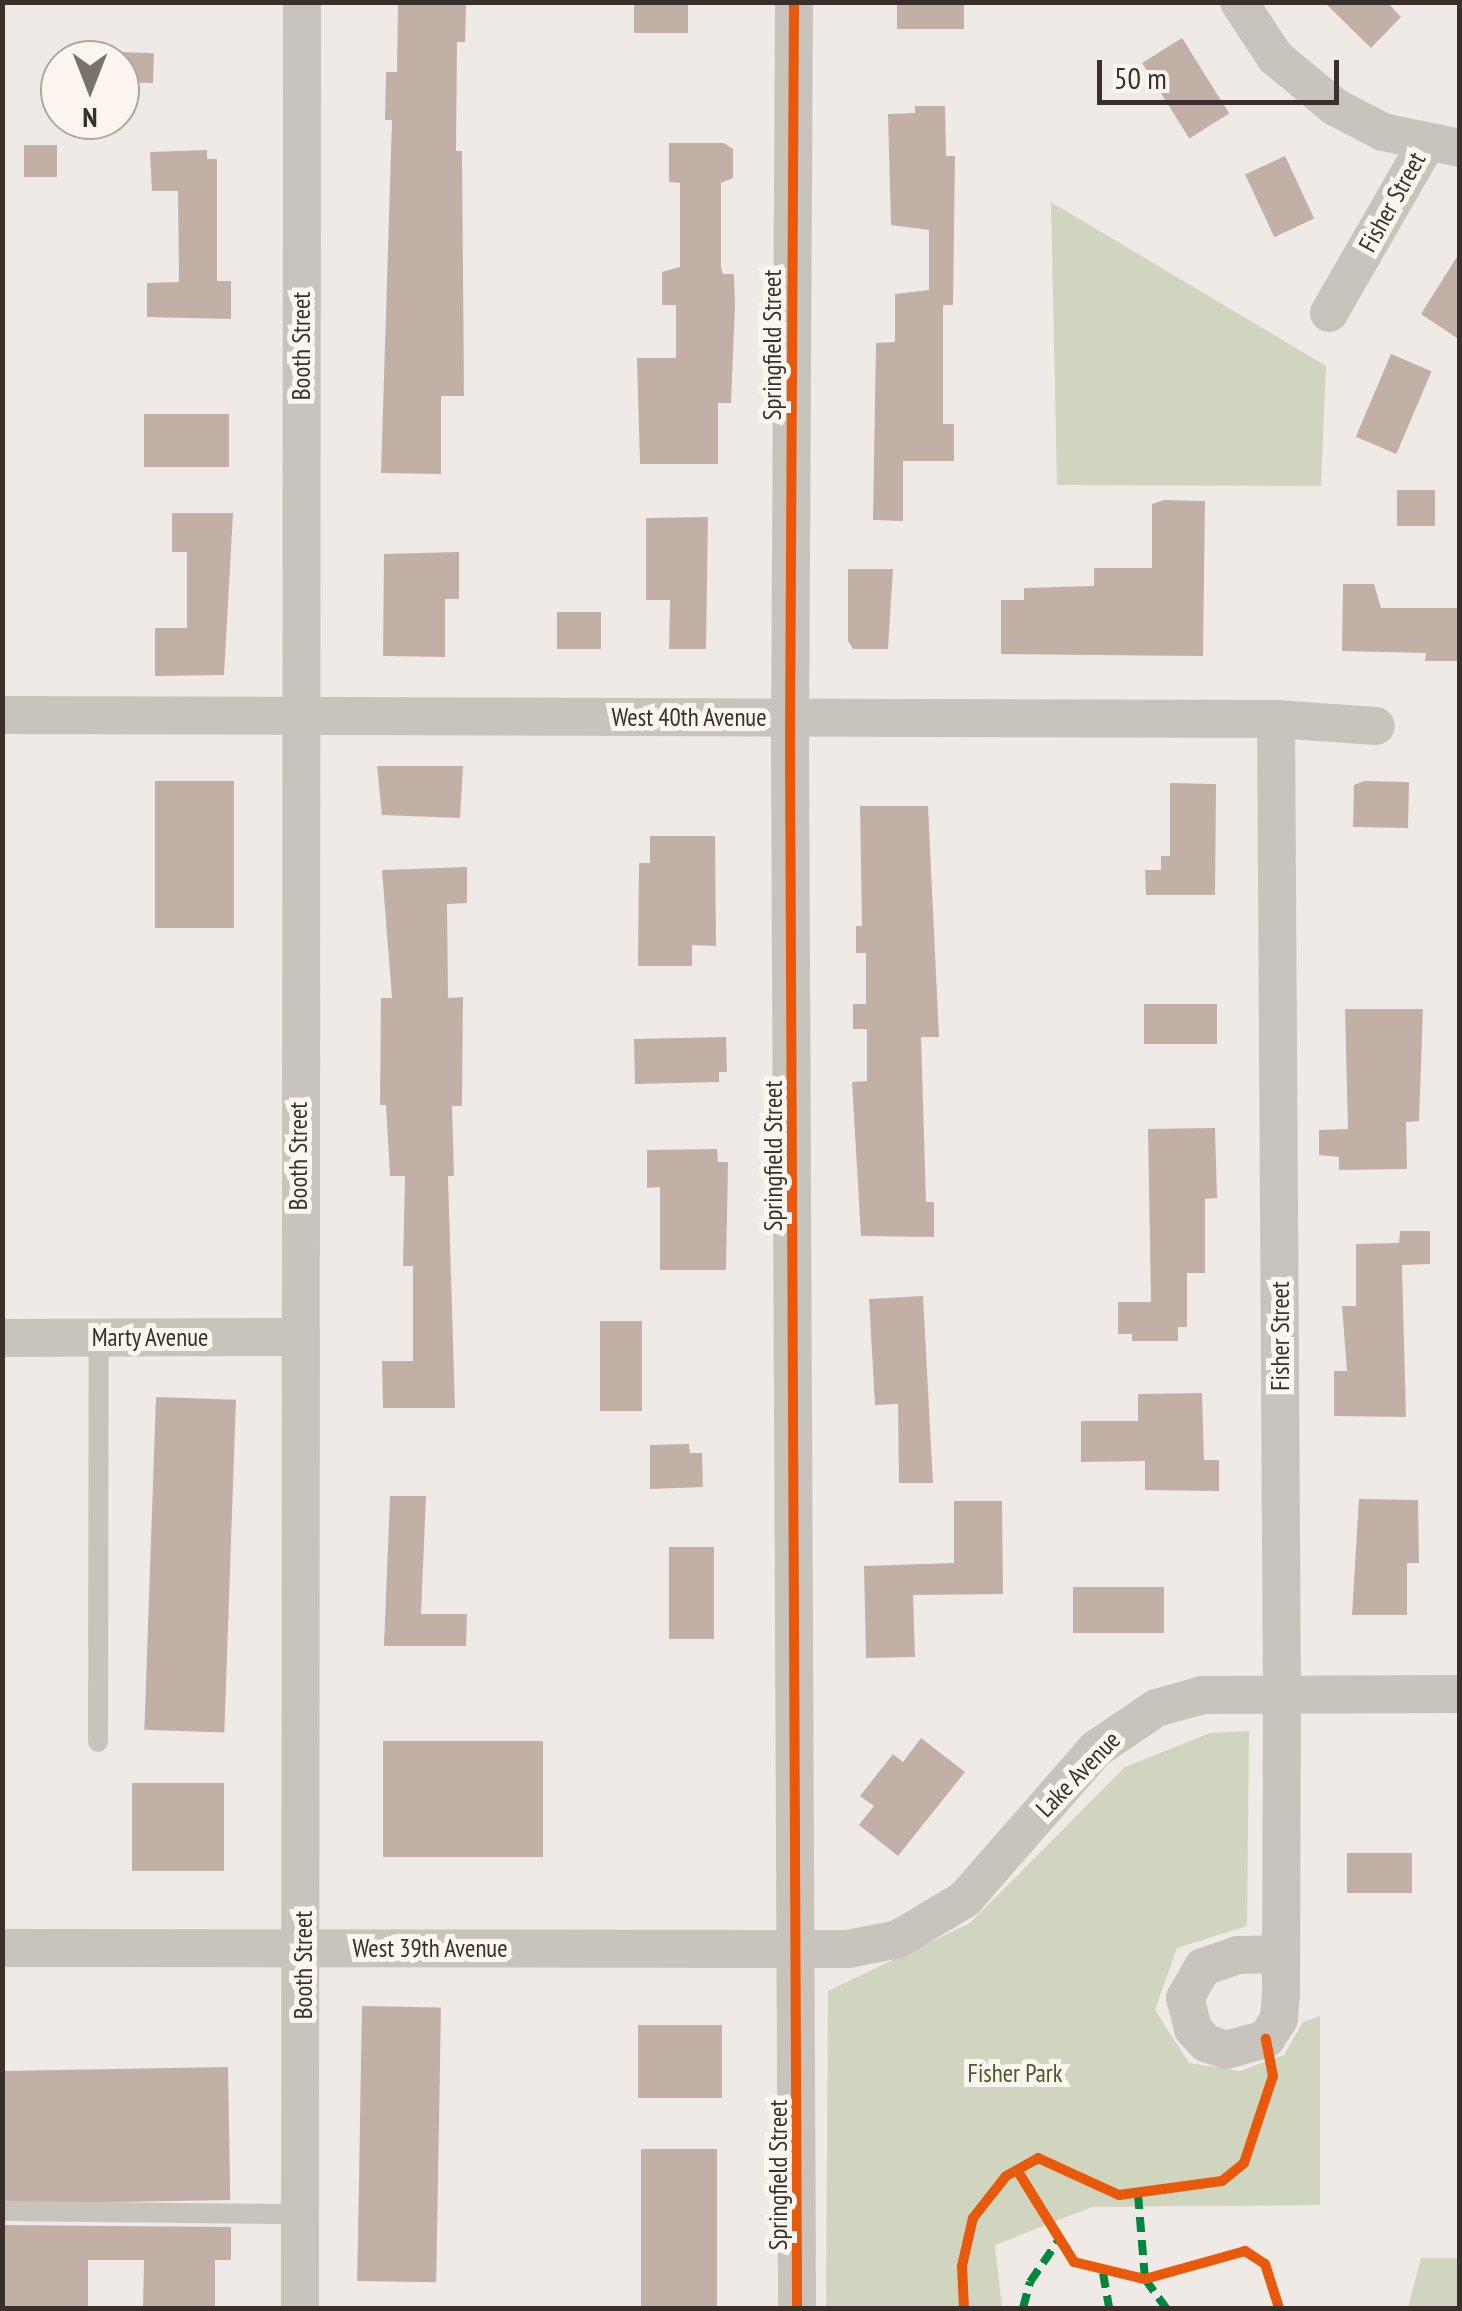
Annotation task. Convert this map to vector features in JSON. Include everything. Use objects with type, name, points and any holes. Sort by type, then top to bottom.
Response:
[{"type":"street","name":"Booth Street","points":[[300,2308],[303,1948],[297,1338],[302,2]]},
{"type":"street","name":"Springfield Street","points":[[794,2],[790,718],[797,2308]]},
{"type":"street","name":"Fisher Street","points":[[1238,2],[1276,57],[1323,98],[1384,132],[1443,146],[1329,313]]},
{"type":"street","name":"West 40th Avenue","points":[[2,715],[1276,718],[1376,726]]},
{"type":"street","name":"Fisher Street","points":[[1276,718],[1281,1954]]},
{"type":"street","name":"Marty Avenue","points":[[2,1338],[297,1338]]},
{"type":"street","name":"Lake Avenue","points":[[798,1949],[865,1946],[937,1920],[965,1899],[1096,1749],[1156,1708],[1203,1695],[1460,1694]]},
{"type":"street","name":"West 39th Avenue","points":[[2,1948],[798,1949]]},
{"type":"lane","points":[[98,1742],[99,1337]]},
{"type":"lane","points":[[2,2211],[301,2214]]},
{"type":"green space","points":[[1051,202],[1326,366],[1321,486],[1057,485]]},
{"type":"green space","name":"Fisher Park","points":[[1249,1731],[1247,1926],[1177,1948],[1155,2010],[1189,2063],[1240,2071],[1284,2055],[1303,2022],[1320,2016],[1320,2205],[1092,2207],[995,2245],[1002,2308],[826,2308],[828,1991],[970,1923],[1125,1767],[1210,1733]]},
{"type":"green space","points":[[1421,2258],[1459,2258],[1459,2308],[1408,2308]]},
{"type":"building","points":[[398,2],[466,2],[465,42],[457,42],[456,151],[462,151],[464,396],[441,396],[441,474],[381,473],[392,120],[385,120],[386,72],[397,72]]},
{"type":"building","points":[[634,2],[688,2],[688,33],[634,33]]},
{"type":"building","points":[[897,2],[964,2],[964,29],[897,29]]},
{"type":"building","points":[[1324,2],[1387,2],[1401,17],[1371,48]]},
{"type":"building","points":[[1182,38],[1229,113],[1189,138],[1142,63]]},
{"type":"building","points":[[140,53],[154,53],[153,83],[140,83]]},
{"type":"building","points":[[915,106],[945,106],[946,156],[955,156],[953,305],[943,305],[943,424],[954,424],[954,461],[903,461],[903,521],[873,520],[876,343],[895,342],[895,294],[929,290],[929,230],[891,225],[888,114],[915,113]]},
{"type":"building","points":[[669,143],[724,143],[733,149],[733,178],[721,183],[721,267],[723,274],[734,274],[735,305],[731,403],[718,403],[718,464],[640,464],[637,358],[676,358],[676,305],[662,305],[662,272],[680,267],[680,183],[669,182]]},
{"type":"building","points":[[24,145],[57,145],[57,177],[24,177]]},
{"type":"building","points":[[207,150],[207,159],[217,159],[217,281],[231,281],[231,319],[147,317],[147,283],[179,282],[178,191],[152,191],[150,152]]},
{"type":"building","points":[[1285,156],[1314,219],[1274,237],[1245,175]]},
{"type":"building","points":[[1460,252],[1460,340],[1421,314]]},
{"type":"building","points":[[1391,354],[1432,371],[1396,454],[1356,437]]},
{"type":"building","points":[[144,414],[229,414],[229,467],[144,467]]},
{"type":"building","points":[[1397,490],[1435,490],[1435,526],[1397,526]]},
{"type":"building","points":[[1164,500],[1205,501],[1203,656],[1001,654],[1001,600],[1024,600],[1024,588],[1094,586],[1094,568],[1152,568],[1152,504]]},
{"type":"building","points":[[172,513],[233,513],[224,675],[155,676],[155,628],[187,628],[187,552],[172,552]]},
{"type":"building","points":[[708,517],[706,649],[669,649],[670,600],[646,600],[646,518]]},
{"type":"building","points":[[459,552],[459,599],[445,599],[445,657],[383,656],[384,554]]},
{"type":"building","points":[[848,569],[893,569],[888,649],[853,649],[848,641]]},
{"type":"building","points":[[1343,584],[1374,584],[1381,608],[1460,608],[1460,661],[1425,661],[1426,653],[1342,651]]},
{"type":"building","points":[[557,612],[601,612],[601,649],[557,649]]},
{"type":"building","points":[[377,766],[463,766],[460,818],[382,815]]},
{"type":"building","points":[[155,781],[234,781],[234,928],[155,928]]},
{"type":"building","points":[[1364,781],[1409,782],[1408,828],[1353,827],[1354,785]]},
{"type":"building","points":[[1170,783],[1216,784],[1215,895],[1146,895],[1145,870],[1161,870],[1161,856],[1170,856]]},
{"type":"building","points":[[860,806],[928,806],[939,1037],[921,1037],[926,1202],[934,1202],[934,1237],[861,1236],[852,1082],[867,1081],[867,1029],[853,1029],[853,1004],[866,1004],[866,953],[856,953],[856,926],[862,926]]},
{"type":"building","points":[[650,836],[715,836],[716,946],[692,945],[692,966],[638,966],[639,863],[650,863]]},
{"type":"building","points":[[467,867],[467,903],[447,904],[448,998],[463,997],[462,1106],[452,1106],[454,1176],[448,1176],[455,1408],[383,1408],[382,1361],[413,1361],[413,1266],[403,1266],[405,1176],[390,1176],[386,1105],[380,1105],[381,998],[392,998],[382,870]]},
{"type":"building","points":[[1144,1004],[1217,1004],[1217,1044],[1144,1044]]},
{"type":"building","points":[[1345,1009],[1423,1009],[1419,1121],[1406,1122],[1407,1169],[1339,1170],[1339,1157],[1319,1155],[1319,1130],[1348,1129]]},
{"type":"building","points":[[726,1037],[727,1072],[719,1072],[719,1082],[635,1084],[634,1039]]},
{"type":"building","points":[[1215,1128],[1217,1198],[1205,1199],[1205,1273],[1187,1273],[1187,1327],[1178,1327],[1178,1341],[1132,1341],[1132,1334],[1118,1334],[1118,1302],[1151,1302],[1148,1129]]},
{"type":"building","points":[[717,1149],[718,1162],[728,1162],[726,1270],[660,1270],[660,1187],[647,1188],[647,1150]]},
{"type":"building","points":[[1400,1231],[1430,1231],[1430,1264],[1402,1265],[1406,1417],[1334,1416],[1334,1371],[1347,1371],[1342,1306],[1356,1306],[1356,1244],[1399,1243]]},
{"type":"building","points":[[923,1296],[933,1483],[899,1483],[898,1404],[875,1405],[869,1299]]},
{"type":"building","points":[[600,1321],[642,1321],[642,1411],[600,1411]]},
{"type":"building","points":[[1202,1393],[1204,1460],[1219,1460],[1219,1491],[1145,1490],[1145,1461],[1081,1462],[1081,1421],[1138,1421],[1138,1394]]},
{"type":"building","points":[[156,1397],[236,1400],[224,1733],[144,1730]]},
{"type":"building","points":[[689,1444],[690,1453],[702,1453],[703,1487],[650,1489],[650,1445]]},
{"type":"building","points":[[390,1496],[426,1496],[421,1614],[467,1614],[466,1646],[384,1646]]},
{"type":"building","points":[[1359,1499],[1418,1500],[1419,1563],[1407,1563],[1407,1615],[1352,1615]]},
{"type":"building","points":[[954,1501],[1002,1501],[1003,1594],[913,1595],[915,1657],[866,1658],[864,1566],[954,1563]]},
{"type":"building","points":[[669,1547],[714,1547],[714,1639],[669,1639]]},
{"type":"building","points":[[1073,1587],[1164,1587],[1164,1633],[1073,1633]]},
{"type":"building","points":[[921,1738],[965,1772],[898,1856],[859,1825],[874,1806],[860,1796],[893,1754],[903,1762]]},
{"type":"building","points":[[383,1741],[543,1741],[543,1857],[383,1857]]},
{"type":"building","points":[[132,1783],[224,1783],[224,1871],[132,1871]]},
{"type":"building","points":[[1347,1853],[1412,1853],[1412,1893],[1347,1893]]},
{"type":"building","points":[[362,2006],[441,2007],[436,2282],[357,2281]]},
{"type":"building","points":[[638,2025],[722,2025],[722,2098],[638,2098]]},
{"type":"building","points":[[228,2067],[230,2200],[4,2204],[2,2071]]},
{"type":"building","points":[[641,2149],[717,2149],[717,2308],[641,2308]]},
{"type":"building","points":[[2,2225],[231,2227],[231,2260],[215,2260],[215,2308],[143,2308],[144,2260],[88,2260],[88,2308],[2,2308]]},
{"type":"marked path","points":[[1138,2194],[1145,2279]]},
{"type":"marked path","points":[[1023,2308],[1030,2282],[1060,2238]]},
{"type":"marked path","points":[[1103,2273],[1109,2308]]},
{"type":"marked path","points":[[1145,2279],[1166,2308]]},
{"type":"cycle path","points":[[794,2],[790,746],[797,2308]]},
{"type":"cycle path","points":[[964,2308],[962,2266],[973,2218],[1006,2176],[1038,2158],[1119,2195],[1222,2181],[1244,2163],[1273,2076],[1266,2039]]},
{"type":"cycle path","points":[[1017,2170],[1074,2262],[1145,2279],[1245,2251],[1265,2264],[1279,2308]]}]
